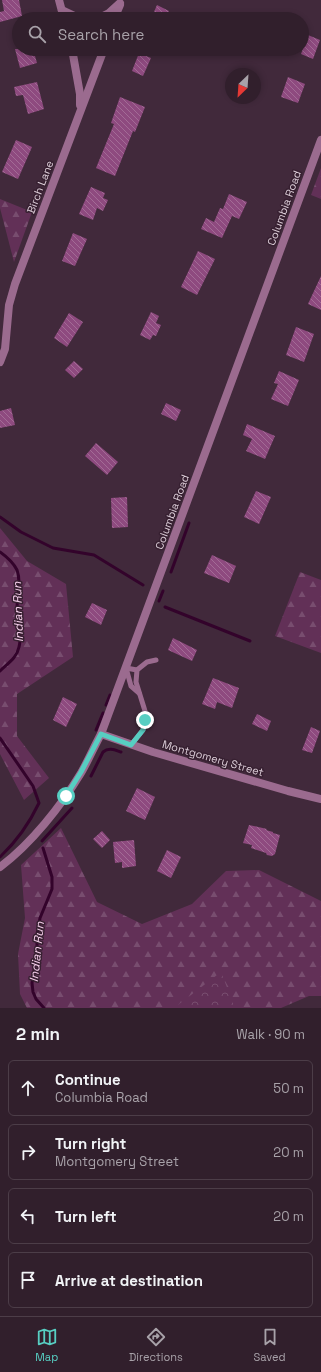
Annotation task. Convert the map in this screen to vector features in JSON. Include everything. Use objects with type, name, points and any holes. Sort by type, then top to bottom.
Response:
[{"type":"street","points":[[60,0],[62,10],[66,12]]},
{"type":"street","points":[[111,12],[121,1]]},
{"type":"street","points":[[117,12],[121,1]]},
{"type":"street","points":[[73,56],[80,94],[80,111]]},
{"type":"street","name":"Birch Lane","points":[[0,362],[5,349],[8,310],[15,284],[101,56]]},
{"type":"street","name":"Columbia Road","points":[[0,867],[8,861],[35,833],[66,796],[81,772],[101,734],[321,140]]},
{"type":"street","name":"Montgomery Street","points":[[101,734],[153,752],[321,799]]},
{"type":"lane","points":[[131,745],[143,730],[145,720],[145,711],[136,682],[138,670],[147,662],[156,660]]},
{"type":"lane","points":[[138,670],[126,668],[131,686],[139,693]]},
{"type":"green space","points":[[321,168],[321,199],[311,195]]},
{"type":"green space","points":[[0,199],[32,212],[14,262],[0,208]]},
{"type":"green space","points":[[0,528],[27,561],[66,584],[73,657],[17,694],[17,736],[49,778],[24,800],[0,754]]},
{"type":"green space","points":[[300,572],[321,580],[321,653],[275,636]]},
{"type":"green space","points":[[61,828],[97,902],[142,924],[192,904],[226,871],[259,870],[321,901],[321,996],[309,996],[281,1008],[27,1008],[20,994],[18,954],[25,918],[21,865]]},
{"type":"green space","points":[[221,972],[235,1008],[174,1008]]},
{"type":"building","points":[[2,0],[19,0],[21,12],[12,12],[12,19],[0,22],[0,12],[4,11]]},
{"type":"building","points":[[157,5],[169,11],[168,12],[154,12]]},
{"type":"building","points":[[309,35],[320,40],[313,59],[306,56],[309,56]]},
{"type":"building","points":[[17,56],[35,56],[37,63],[20,68]]},
{"type":"building","points":[[138,56],[146,56],[151,58],[143,76],[132,71]]},
{"type":"building","points":[[288,77],[305,84],[298,103],[281,97]]},
{"type":"building","points":[[37,82],[44,109],[28,114],[23,95],[16,96],[14,87]]},
{"type":"building","points":[[120,97],[145,107],[135,132],[133,131],[115,176],[96,168],[114,124],[111,123]]},
{"type":"building","points":[[16,140],[32,147],[18,179],[2,172]]},
{"type":"building","points":[[91,187],[105,193],[103,198],[108,200],[103,211],[97,208],[93,220],[79,214]]},
{"type":"building","points":[[229,194],[247,202],[239,219],[232,216],[222,238],[201,229],[206,218],[214,222],[220,208],[223,209]]},
{"type":"building","points":[[73,233],[87,239],[75,266],[62,261]]},
{"type":"building","points":[[198,251],[215,259],[197,295],[181,287]]},
{"type":"building","points":[[321,276],[321,310],[308,304]]},
{"type":"building","points":[[151,312],[159,316],[156,323],[161,325],[156,336],[153,335],[150,340],[140,335]]},
{"type":"building","points":[[69,313],[83,322],[67,347],[54,338]]},
{"type":"building","points":[[296,327],[314,334],[304,362],[286,355]]},
{"type":"building","points":[[74,361],[83,369],[74,378],[65,370]]},
{"type":"building","points":[[279,371],[299,380],[288,406],[271,399],[278,384],[274,383]]},
{"type":"building","points":[[166,403],[181,410],[176,421],[161,414]]},
{"type":"building","points":[[11,408],[15,425],[0,428],[0,411]]},
{"type":"building","points":[[247,424],[275,436],[265,459],[246,451],[252,439],[243,435]]},
{"type":"building","points":[[96,443],[118,462],[107,475],[85,456]]},
{"type":"building","points":[[256,491],[271,497],[259,524],[244,517]]},
{"type":"building","points":[[127,497],[128,527],[112,528],[111,498]]},
{"type":"building","points":[[212,555],[236,566],[229,583],[204,573]]},
{"type":"building","points":[[92,603],[107,610],[101,625],[85,617]]},
{"type":"building","points":[[173,638],[197,650],[192,661],[168,650]]},
{"type":"building","points":[[213,678],[239,688],[232,708],[217,702],[215,709],[202,704]]},
{"type":"building","points":[[63,697],[77,704],[66,727],[53,720]]},
{"type":"building","points":[[257,714],[271,721],[267,731],[252,724]]},
{"type":"building","points":[[311,727],[320,731],[312,753],[302,750]]},
{"type":"building","points":[[137,788],[155,797],[145,820],[126,811]]},
{"type":"building","points":[[249,825],[267,829],[266,830],[280,835],[275,854],[272,856],[267,855],[266,853],[251,848],[252,845],[243,843]]},
{"type":"building","points":[[102,831],[110,840],[102,848],[93,839]]},
{"type":"building","points":[[134,840],[136,866],[122,868],[122,862],[115,863],[113,842]]},
{"type":"building","points":[[167,850],[181,857],[171,878],[157,871]]},
{"type":"waterway","points":[[0,517],[21,532],[53,548],[94,555],[143,585]]},
{"type":"waterway","points":[[171,572],[189,523]]},
{"type":"waterway","name":"Indian Run","points":[[0,552],[14,565],[17,570],[19,581],[17,613],[20,630],[18,651],[0,671]]},
{"type":"waterway","points":[[159,601],[163,591]]},
{"type":"waterway","points":[[165,607],[250,641]]},
{"type":"waterway","points":[[106,705],[110,695]]},
{"type":"waterway","points":[[96,730],[103,713]]},
{"type":"waterway","name":"Indian Run","points":[[0,738],[33,786],[39,803],[22,832],[0,857]]},
{"type":"waterway","points":[[91,776],[105,750],[110,749],[121,752]]},
{"type":"waterway","points":[[42,841],[72,808]]},
{"type":"waterway","name":"Indian Run","points":[[43,848],[52,877],[52,889],[40,918],[37,936],[37,953],[32,983],[33,992],[36,999],[44,1008]]},
{"type":"route","points":[[66,796],[81,772],[101,734],[131,745],[143,730],[145,720]]}]
